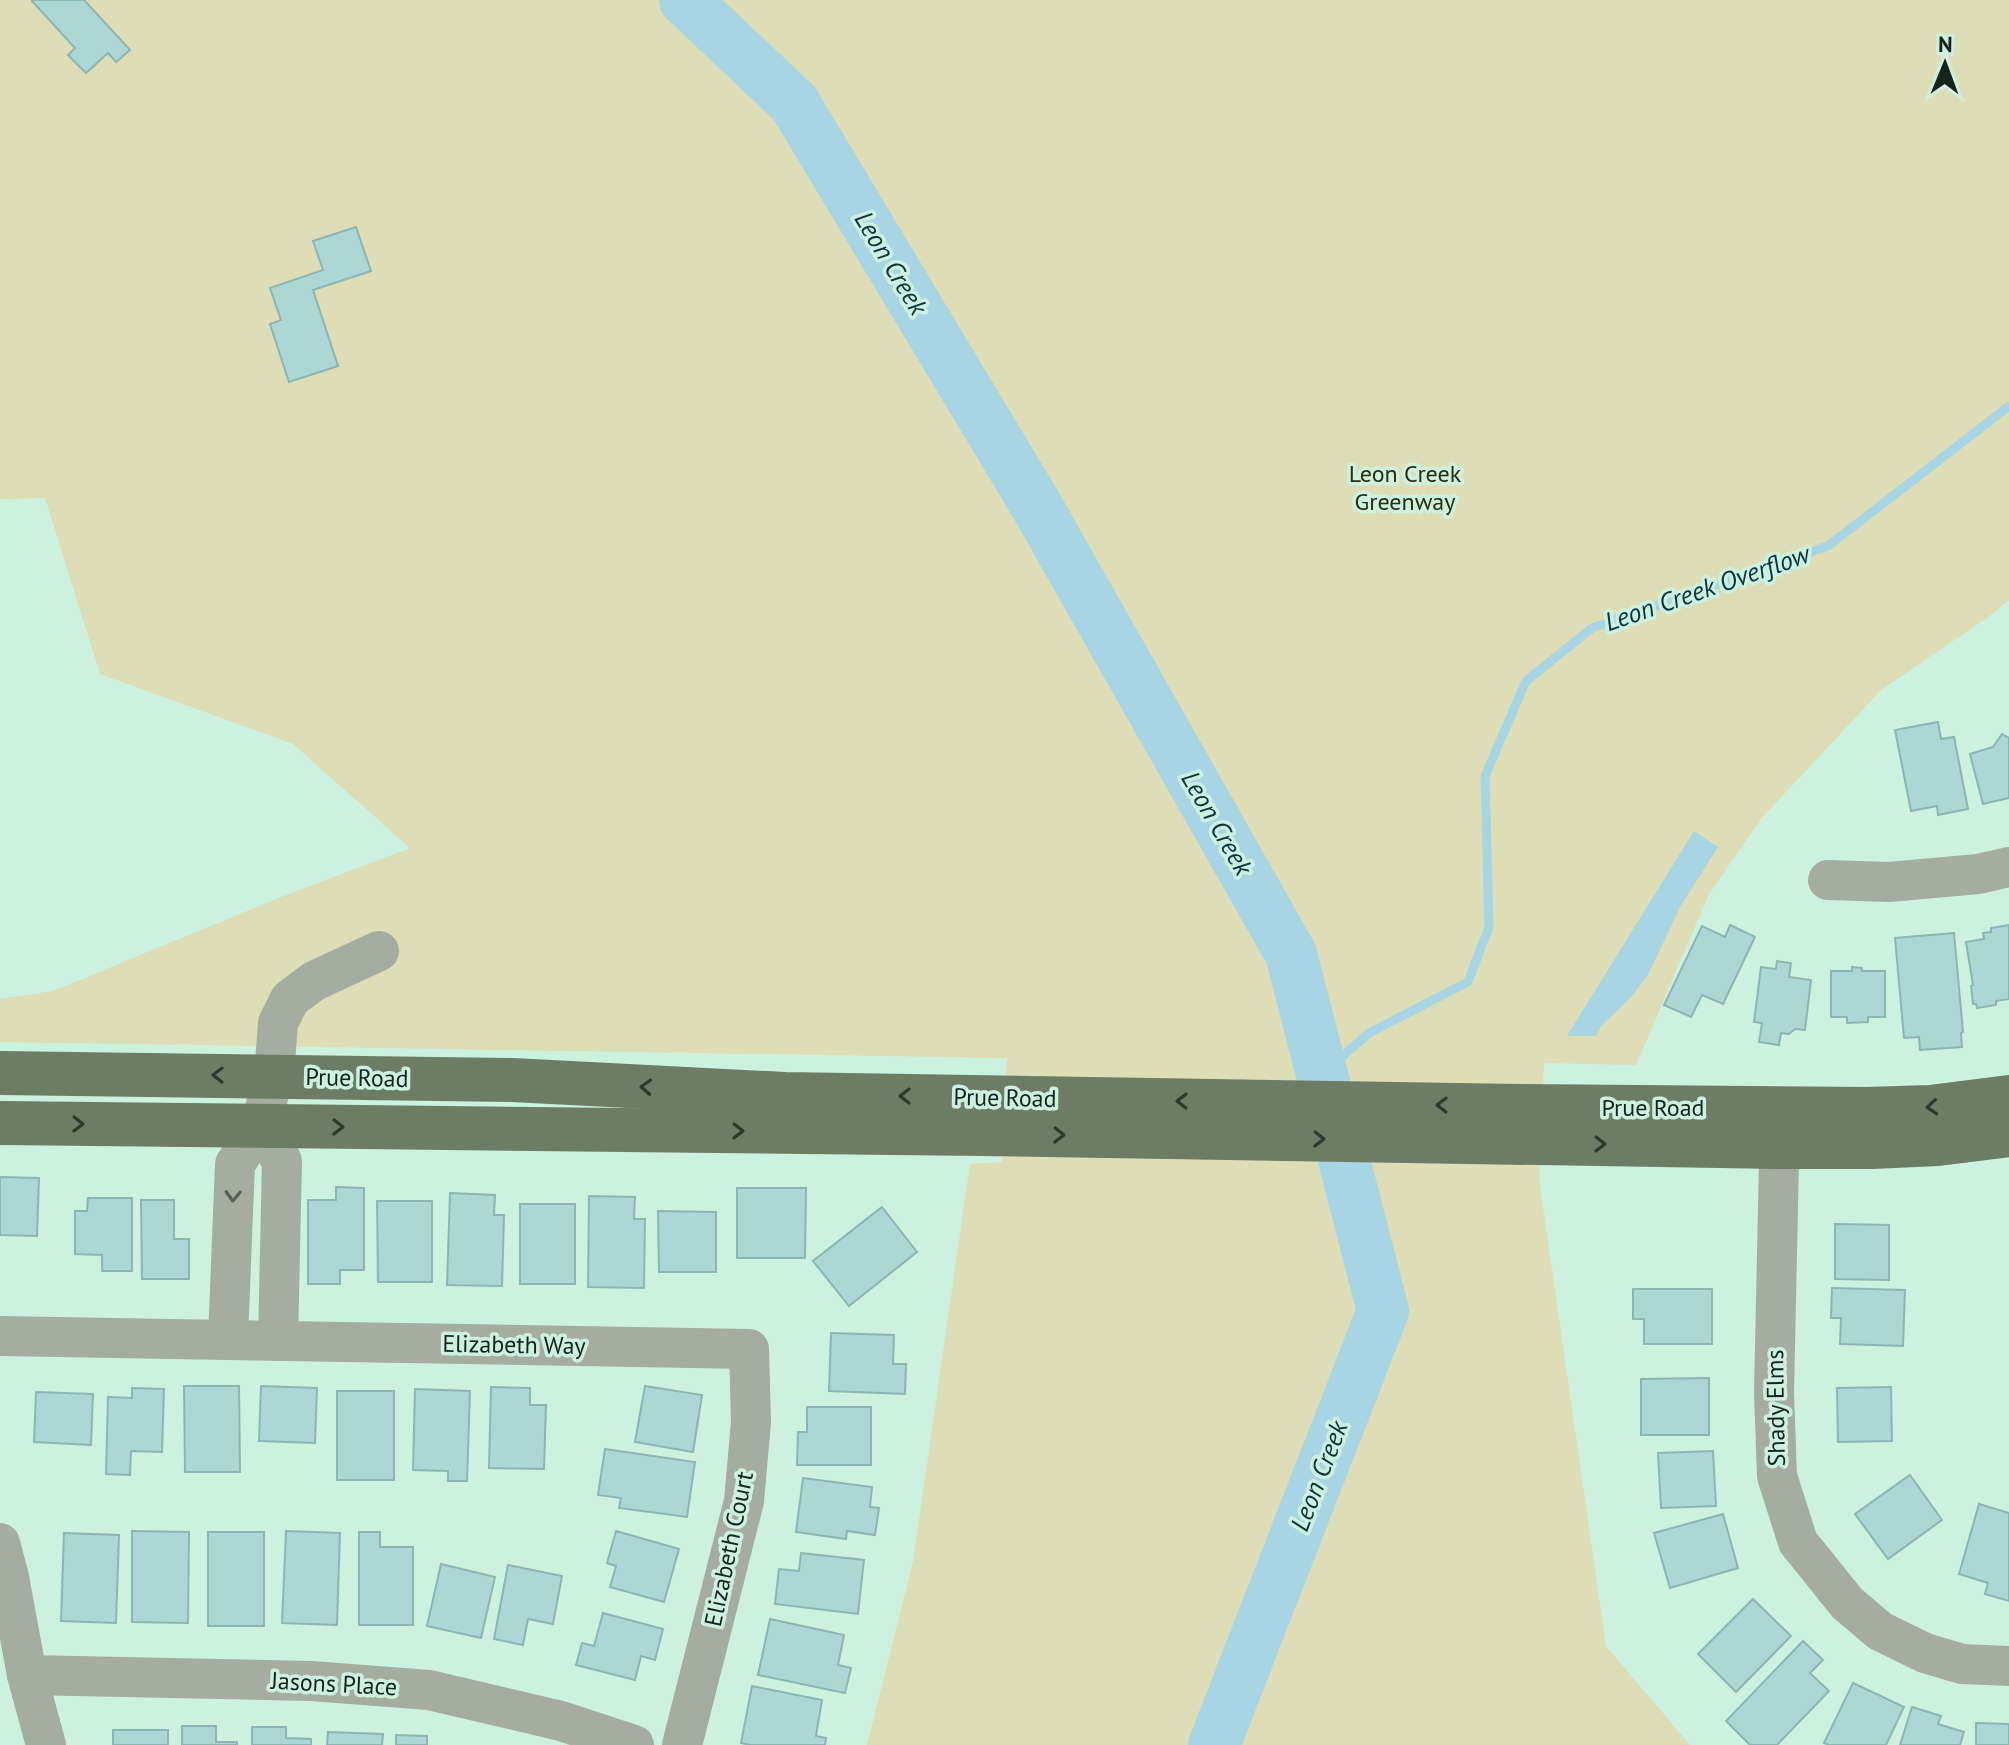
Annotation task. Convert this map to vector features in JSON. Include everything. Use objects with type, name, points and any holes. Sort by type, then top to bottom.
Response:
[{"type":"main road","name":"Prue Road","points":[[0,1073],[512,1080],[785,1094],[982,1116]]},
{"type":"main road","name":"Prue Road","points":[[0,1123],[260,1126],[982,1116],[1780,1128],[2009,1097]]},
{"type":"main road","name":"Prue Road","points":[[1780,1128],[1872,1147],[1938,1144],[2009,1135]]},
{"type":"street","points":[[1828,880],[1889,882],[1978,874],[2009,867]]},
{"type":"street","points":[[228,1339],[235,1164],[260,1126],[274,1076],[278,1023],[290,999],[314,981],[379,951]]},
{"type":"street","points":[[260,1126],[282,1161],[278,1341]]},
{"type":"street","name":"Shady Elms","points":[[1780,1128],[1774,1393],[1777,1476],[1798,1542],[1847,1603],[1880,1631],[1925,1653],[1962,1664],[2009,1666]]},
{"type":"street","name":"Elizabeth Way","points":[[0,1336],[749,1349]]},
{"type":"street","name":"Elizabeth Court","points":[[682,1745],[744,1501],[751,1422],[749,1349]]},
{"type":"street","points":[[0,1543],[27,1675],[46,1745]]},
{"type":"street","name":"Jasons Place","points":[[27,1675],[311,1681],[429,1690],[561,1721],[634,1745]]},
{"type":"green space","name":"Leon Creek Greenway","points":[[0,0],[33,0],[75,48],[68,55],[86,73],[108,53],[116,62],[130,50],[84,0],[2009,0],[2009,600],[1881,690],[1761,819],[1709,894],[1636,1065],[1544,1063],[1539,1179],[1606,1646],[1690,1745],[867,1745],[913,1562],[970,1164],[1002,1162],[1007,1058],[0,1042],[0,999],[53,991],[281,897],[410,848],[293,744],[100,674],[45,498],[0,499]],"holes":[[[356,227],[370,271],[313,290],[338,366],[289,382],[270,324],[281,320],[270,288],[323,270],[313,241]]]},
{"type":"water","points":[[1694,831],[1718,847],[1680,907],[1648,975],[1631,997],[1601,1026],[1596,1036],[1567,1036]]},
{"type":"building","points":[[33,0],[84,0],[130,50],[116,62],[108,53],[86,73],[68,55],[75,48]]},
{"type":"building","points":[[356,227],[371,271],[313,290],[338,366],[289,382],[270,324],[281,320],[270,288],[323,270],[313,241]]},
{"type":"building","points":[[1938,722],[1941,739],[1954,737],[1968,809],[1938,815],[1937,806],[1911,811],[1895,730]]},
{"type":"building","points":[[2002,734],[2009,738],[2009,798],[1983,804],[1970,754],[1993,747]]},
{"type":"building","points":[[1730,925],[1755,937],[1723,1004],[1702,995],[1691,1017],[1664,1005],[1702,926],[1725,937]]},
{"type":"building","points":[[2009,925],[2009,999],[1977,1008],[1973,1004],[1966,942],[1984,939],[1983,933],[1991,932],[1991,928]]},
{"type":"building","points":[[1954,933],[1962,1047],[1920,1050],[1919,1037],[1904,1038],[1895,938]]},
{"type":"building","points":[[1777,961],[1791,963],[1789,977],[1811,980],[1805,1030],[1781,1033],[1779,1045],[1759,1042],[1762,1023],[1754,1022],[1761,967],[1776,969]]},
{"type":"building","points":[[1852,967],[1862,968],[1862,971],[1885,971],[1885,1017],[1868,1017],[1868,1022],[1847,1023],[1847,1017],[1831,1017],[1831,971],[1852,971]]},
{"type":"building","points":[[0,1177],[39,1178],[37,1236],[0,1235]]},
{"type":"building","points":[[336,1187],[364,1188],[364,1270],[340,1270],[340,1284],[308,1284],[308,1200],[336,1200]]},
{"type":"building","points":[[737,1188],[806,1188],[805,1258],[737,1258]]},
{"type":"building","points":[[450,1193],[495,1195],[494,1215],[504,1215],[502,1286],[447,1285]]},
{"type":"building","points":[[589,1196],[635,1197],[634,1219],[645,1219],[644,1288],[588,1287]]},
{"type":"building","points":[[88,1198],[132,1198],[132,1271],[102,1271],[102,1255],[75,1254],[75,1211],[87,1211]]},
{"type":"building","points":[[141,1200],[174,1200],[174,1239],[189,1239],[189,1279],[142,1279]]},
{"type":"building","points":[[377,1201],[432,1201],[432,1282],[378,1282]]},
{"type":"building","points":[[520,1204],[575,1204],[575,1284],[520,1284]]},
{"type":"building","points":[[882,1207],[917,1252],[849,1306],[813,1261]]},
{"type":"building","points":[[658,1211],[716,1212],[716,1272],[659,1272]]},
{"type":"building","points":[[1835,1224],[1889,1225],[1889,1280],[1835,1279]]},
{"type":"building","points":[[1832,1288],[1905,1290],[1903,1346],[1840,1344],[1841,1318],[1831,1318]]},
{"type":"building","points":[[1633,1289],[1712,1289],[1712,1344],[1644,1344],[1644,1319],[1633,1319]]},
{"type":"building","points":[[831,1333],[894,1335],[893,1364],[906,1364],[905,1394],[829,1391]]},
{"type":"building","points":[[1709,1378],[1709,1435],[1641,1435],[1641,1379]]},
{"type":"building","points":[[184,1386],[239,1386],[240,1472],[185,1472]]},
{"type":"building","points":[[261,1386],[317,1388],[315,1443],[259,1441]]},
{"type":"building","points":[[645,1386],[702,1395],[693,1452],[635,1442]]},
{"type":"building","points":[[491,1387],[530,1388],[530,1405],[546,1405],[544,1469],[489,1468]]},
{"type":"building","points":[[1891,1387],[1892,1441],[1838,1442],[1837,1388]]},
{"type":"building","points":[[132,1388],[164,1389],[162,1452],[131,1451],[130,1475],[106,1474],[108,1397],[132,1398]]},
{"type":"building","points":[[415,1389],[470,1391],[467,1481],[448,1481],[448,1471],[413,1470]]},
{"type":"building","points":[[337,1391],[394,1391],[394,1480],[337,1480]]},
{"type":"building","points":[[36,1392],[93,1394],[91,1445],[34,1442]]},
{"type":"building","points":[[807,1407],[871,1407],[871,1465],[797,1465],[798,1432],[807,1432]]},
{"type":"building","points":[[605,1449],[695,1462],[687,1517],[619,1508],[621,1498],[598,1495]]},
{"type":"building","points":[[1713,1451],[1716,1506],[1661,1508],[1658,1453]]},
{"type":"building","points":[[1910,1475],[1942,1520],[1888,1559],[1855,1514]]},
{"type":"building","points":[[803,1478],[872,1487],[870,1507],[879,1508],[875,1535],[847,1531],[846,1539],[796,1532]]},
{"type":"building","points":[[1979,1504],[2009,1513],[2009,1601],[1985,1594],[1988,1583],[1959,1574]]},
{"type":"building","points":[[1723,1514],[1738,1568],[1670,1588],[1654,1533]]},
{"type":"building","points":[[132,1531],[189,1532],[188,1623],[132,1622]]},
{"type":"building","points":[[286,1531],[340,1533],[337,1625],[282,1623]]},
{"type":"building","points":[[616,1531],[679,1549],[664,1602],[610,1587],[616,1566],[607,1563]]},
{"type":"building","points":[[208,1532],[264,1532],[264,1626],[208,1626]]},
{"type":"building","points":[[359,1532],[380,1532],[380,1547],[413,1547],[413,1625],[359,1625]]},
{"type":"building","points":[[64,1533],[119,1535],[116,1623],[61,1621]]},
{"type":"building","points":[[801,1553],[864,1560],[858,1614],[775,1604],[779,1569],[799,1571]]},
{"type":"building","points":[[441,1564],[495,1577],[481,1638],[427,1626]]},
{"type":"building","points":[[508,1565],[562,1576],[553,1624],[528,1619],[523,1645],[494,1639]]},
{"type":"building","points":[[1753,1599],[1791,1636],[1736,1692],[1698,1654]]},
{"type":"building","points":[[603,1613],[663,1629],[655,1660],[641,1656],[635,1680],[576,1665],[582,1643],[594,1646]]},
{"type":"building","points":[[770,1619],[844,1635],[838,1665],[851,1668],[845,1693],[758,1675]]},
{"type":"building","points":[[1803,1641],[1823,1660],[1810,1673],[1829,1691],[1777,1745],[1750,1745],[1726,1721]]},
{"type":"building","points":[[1853,1683],[1904,1707],[1886,1745],[1824,1743]]},
{"type":"building","points":[[752,1686],[822,1700],[816,1736],[826,1738],[825,1745],[741,1743]]},
{"type":"building","points":[[1912,1707],[1941,1716],[1938,1724],[1964,1732],[1960,1745],[1900,1745]]},
{"type":"building","points":[[1976,1723],[2009,1724],[2009,1745],[1976,1745]]},
{"type":"building","points":[[182,1726],[216,1726],[216,1742],[237,1742],[237,1745],[182,1745]]},
{"type":"building","points":[[252,1727],[286,1727],[286,1738],[311,1739],[311,1745],[252,1745]]},
{"type":"building","points":[[113,1730],[168,1730],[168,1745],[113,1745]]},
{"type":"building","points":[[328,1732],[383,1734],[382,1745],[327,1745]]},
{"type":"building","points":[[396,1735],[427,1736],[427,1745],[396,1745]]},
{"type":"waterway","name":"Leon Creek","points":[[685,0],[794,103],[1036,505],[1291,954],[1383,1311],[1214,1745]]},
{"type":"waterway","name":"Leon Creek Overflow","points":[[1322,1074],[1369,1033],[1468,982],[1489,927],[1485,776],[1526,681],[1592,628],[1828,546],[2009,406]]}]
